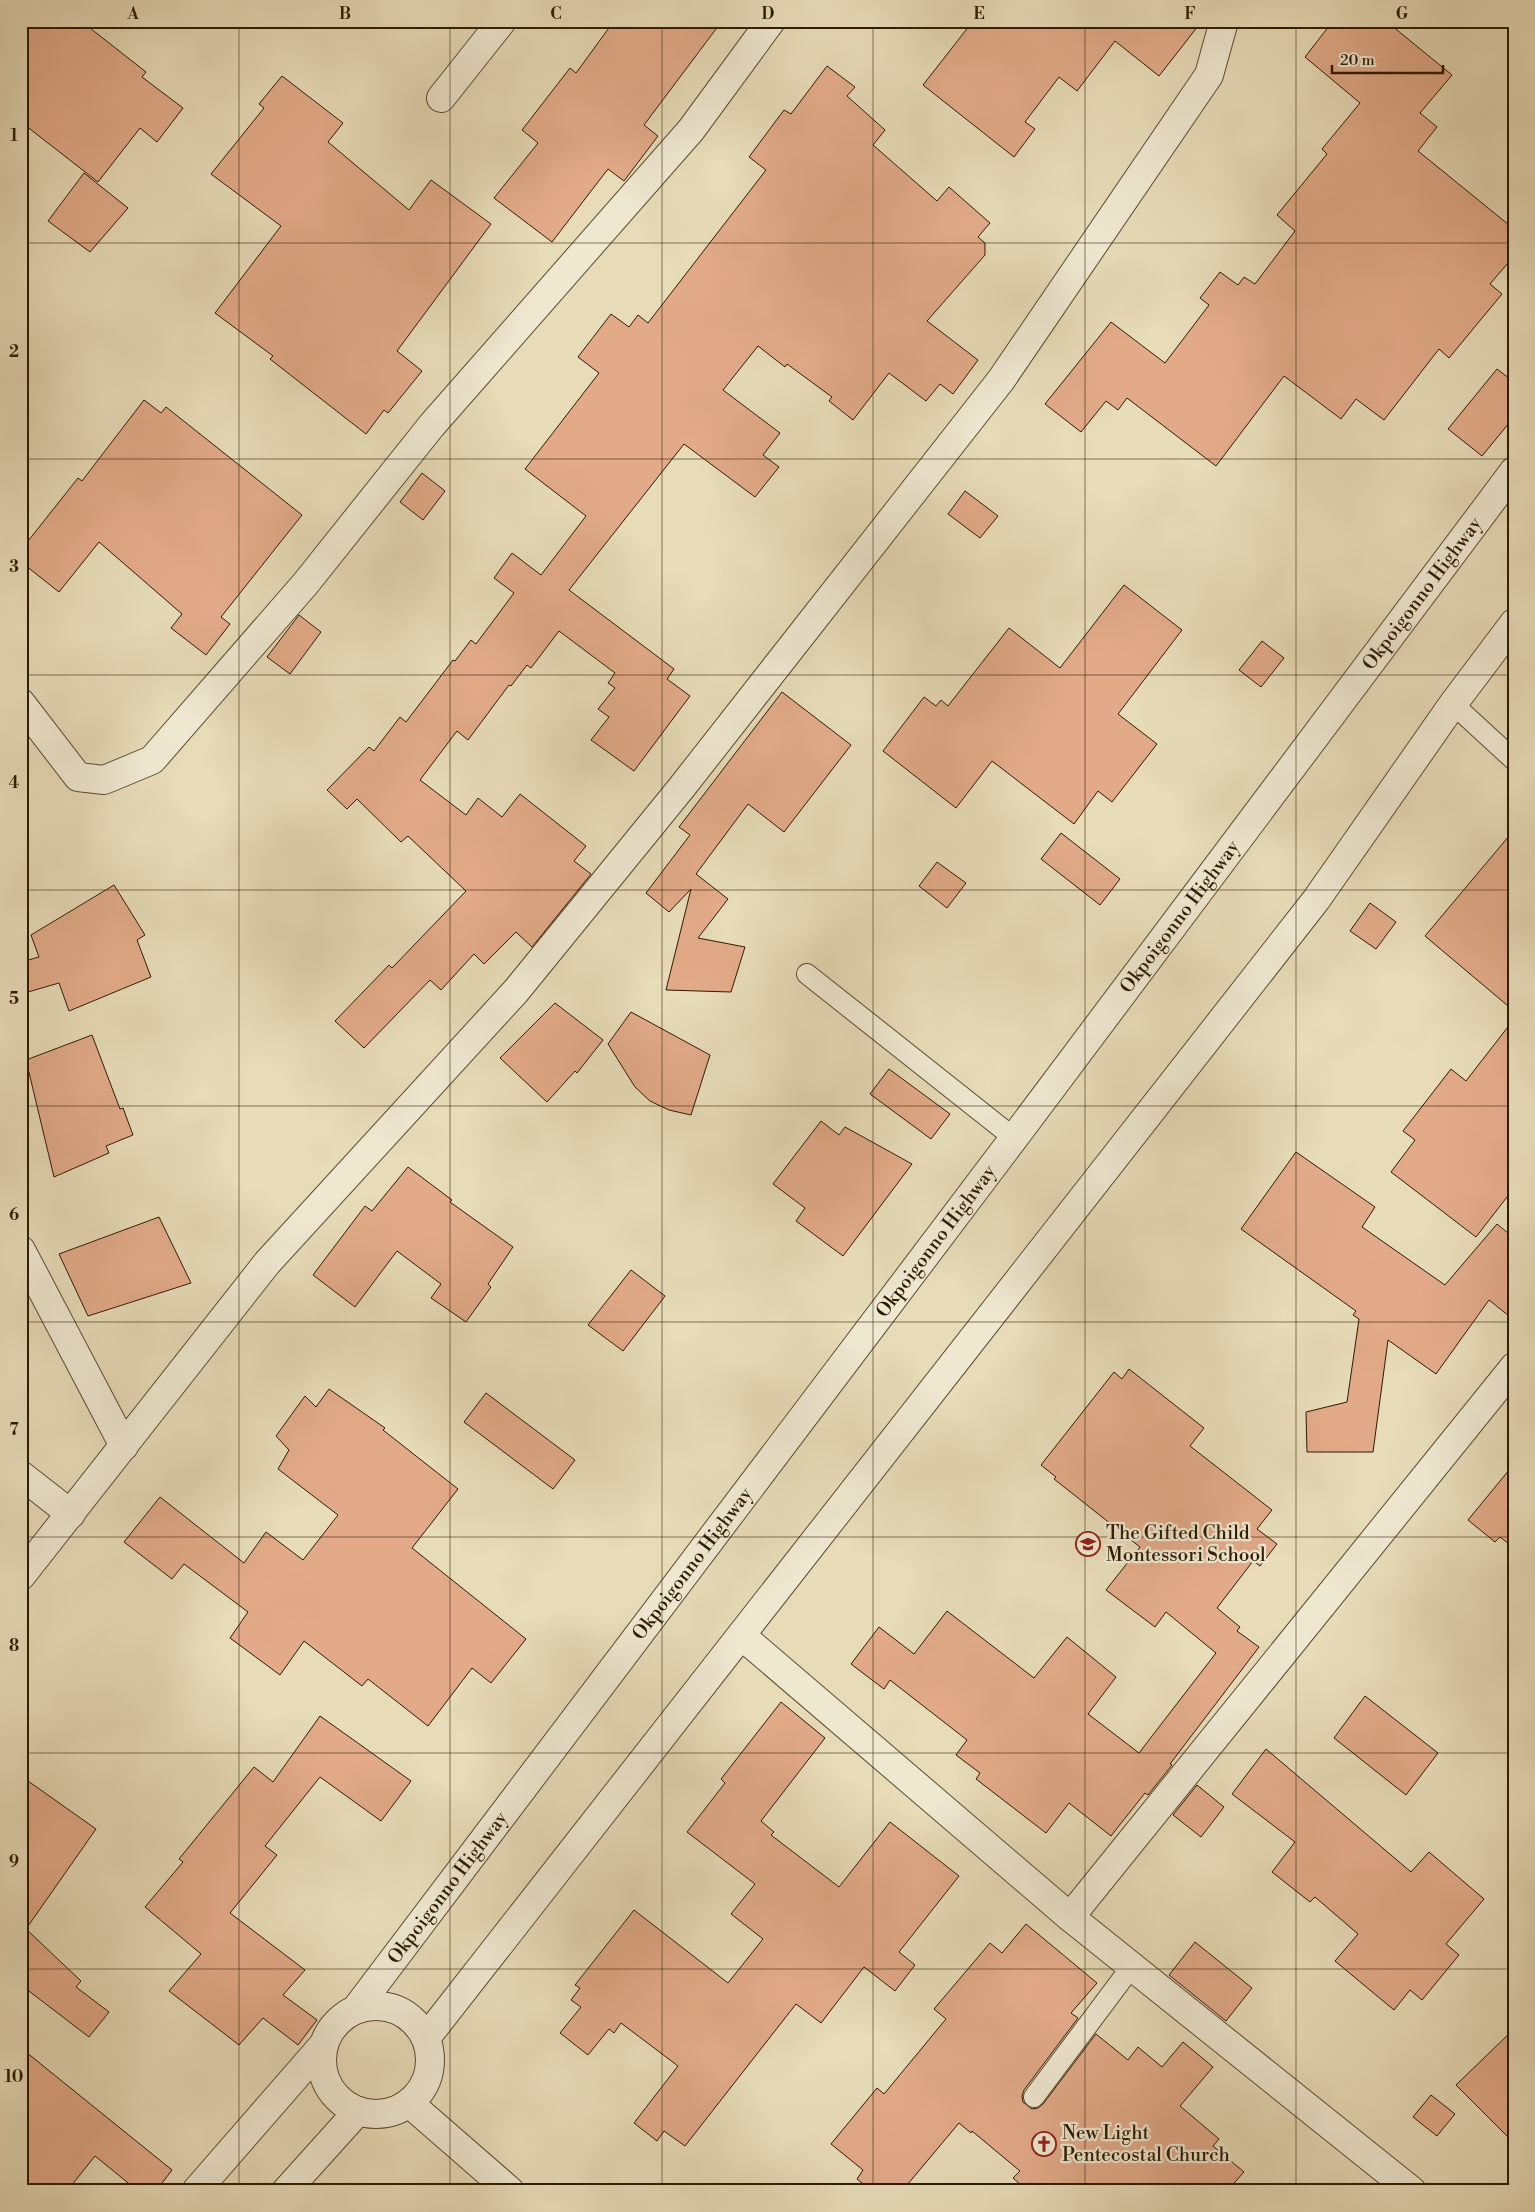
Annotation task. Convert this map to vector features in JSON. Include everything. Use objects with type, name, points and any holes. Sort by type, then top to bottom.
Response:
[{"type":"street","points":[[441,98],[502,21]]},
{"type":"street","points":[[21,703],[78,778],[104,780],[152,760],[306,583],[432,425],[691,130],[771,21]]},
{"type":"street","points":[[21,1576],[267,1264],[516,991],[682,787],[1001,380],[1209,75],[1224,21]]},
{"type":"street","name":"Okpoigonno Highway","points":[[356,2009],[1014,1138],[1514,471]]},
{"type":"street","points":[[426,2038],[1316,900],[1453,704],[1514,623]]},
{"type":"street","points":[[21,1250],[124,1446]]},
{"type":"street","points":[[1070,1917],[1514,1367]]},
{"type":"street","points":[[21,1475],[71,1514]]},
{"type":"street","points":[[742,1636],[1070,1917],[1412,2191]]},
{"type":"street","points":[[196,2191],[324,2044],[331,2030],[342,2017],[356,2009],[372,2005],[389,2006],[405,2013],[417,2024],[426,2038],[430,2056],[429,2074],[421,2090],[409,2103],[394,2112],[376,2114],[358,2111],[343,2103],[332,2091],[324,2077],[322,2061],[324,2044]]},
{"type":"street","points":[[409,2103],[510,2191]]},
{"type":"street","points":[[286,2191],[358,2111]]},
{"type":"lane","points":[[1453,704],[1514,760]]},
{"type":"lane","points":[[807,974],[1014,1138]]},
{"type":"lane","points":[[1034,2097],[1132,1966]]},
{"type":"building","points":[[21,21],[81,21],[146,72],[142,77],[183,108],[157,142],[140,128],[98,182],[21,122]]},
{"type":"building","points":[[614,21],[722,21],[644,125],[658,136],[624,181],[608,169],[552,242],[494,198],[538,143],[522,130],[570,68],[576,73]]},
{"type":"building","points":[[973,21],[1202,21],[1159,76],[1115,41],[1077,91],[1059,77],[1025,122],[1035,129],[1014,157],[923,85]]},
{"type":"building","points":[[1333,21],[1386,21],[1452,75],[1420,113],[1437,127],[1418,151],[1514,229],[1514,256],[1490,284],[1502,294],[1449,358],[1439,349],[1384,420],[1356,399],[1341,419],[1284,376],[1216,466],[1127,398],[1118,410],[1106,401],[1081,432],[1045,404],[1111,322],[1165,363],[1209,305],[1200,298],[1220,272],[1238,285],[1244,277],[1255,284],[1295,231],[1277,215],[1327,154],[1322,149],[1360,103],[1305,57]]},
{"type":"building","points":[[827,66],[855,87],[847,96],[885,130],[873,145],[937,201],[949,187],[990,223],[978,237],[985,243],[985,255],[927,321],[978,360],[953,394],[940,384],[926,401],[889,373],[853,420],[829,401],[832,397],[787,364],[785,367],[758,346],[723,390],[780,433],[763,455],[779,467],[755,497],[684,444],[569,590],[674,669],[667,679],[690,696],[634,771],[591,740],[609,717],[598,709],[615,688],[608,683],[615,673],[559,631],[531,668],[527,665],[511,686],[509,685],[468,740],[457,731],[420,780],[466,815],[478,798],[502,817],[520,794],[586,846],[574,861],[591,874],[532,947],[516,932],[484,964],[474,954],[441,990],[430,980],[364,1048],[335,1021],[389,965],[392,968],[466,891],[408,836],[401,842],[357,799],[347,809],[327,790],[369,747],[374,751],[400,717],[406,722],[453,660],[455,661],[471,640],[476,644],[514,593],[494,578],[512,553],[541,575],[586,516],[525,469],[599,373],[578,357],[611,314],[629,327],[638,315],[648,323],[766,170],[749,157],[784,110],[791,114]]},
{"type":"building","points":[[282,76],[343,123],[328,142],[409,210],[431,180],[491,224],[397,351],[422,371],[388,413],[384,410],[366,434],[270,359],[273,356],[215,313],[281,226],[211,174],[264,108],[259,104]]},
{"type":"building","points":[[84,173],[128,208],[90,252],[48,221]]},
{"type":"building","points":[[1497,369],[1514,382],[1514,417],[1482,456],[1448,429]]},
{"type":"building","points":[[144,400],[161,413],[166,407],[302,515],[221,617],[230,624],[206,655],[171,628],[182,614],[99,542],[59,592],[21,562],[21,550],[78,478],[82,481]]},
{"type":"building","points":[[422,473],[445,491],[423,520],[400,502]]},
{"type":"building","points":[[965,491],[998,516],[980,538],[948,514]]},
{"type":"building","points":[[1124,585],[1182,630],[1118,714],[1157,744],[1112,802],[1098,791],[1074,824],[992,761],[956,808],[883,751],[924,697],[936,706],[941,700],[948,706],[1009,628],[1060,668]]},
{"type":"building","points":[[299,615],[321,632],[290,674],[267,657]]},
{"type":"building","points":[[1262,641],[1284,658],[1261,687],[1239,670]]},
{"type":"building","points":[[782,692],[851,745],[784,832],[748,804],[696,874],[728,899],[698,938],[745,947],[731,992],[666,990],[691,889],[669,912],[646,893],[690,835],[679,827]]},
{"type":"building","points":[[1514,830],[1514,1011],[1425,936]]},
{"type":"building","points":[[1061,833],[1120,879],[1100,905],[1041,859]]},
{"type":"building","points":[[937,862],[966,883],[947,908],[919,886]]},
{"type":"building","points":[[114,885],[145,935],[137,940],[151,977],[69,1011],[59,983],[21,994],[21,962],[39,957],[31,935]]},
{"type":"building","points":[[1370,903],[1396,922],[1376,949],[1350,931]]},
{"type":"building","points":[[555,1003],[603,1040],[577,1073],[575,1071],[547,1102],[500,1058]]},
{"type":"building","points":[[631,1012],[710,1055],[691,1115],[669,1110],[650,1101],[635,1087],[608,1044]]},
{"type":"building","points":[[1514,1019],[1514,1188],[1476,1237],[1391,1172],[1415,1140],[1403,1131],[1451,1069],[1466,1081]]},
{"type":"building","points":[[92,1035],[120,1109],[123,1108],[133,1135],[106,1146],[109,1153],[54,1177],[26,1060]]},
{"type":"building","points":[[889,1069],[950,1114],[931,1139],[870,1094]]},
{"type":"building","points":[[821,1121],[839,1135],[845,1127],[912,1164],[843,1256],[796,1221],[805,1208],[773,1184]]},
{"type":"building","points":[[1296,1152],[1375,1207],[1362,1227],[1445,1285],[1497,1224],[1514,1238],[1514,1320],[1489,1300],[1436,1374],[1388,1340],[1373,1452],[1307,1452],[1306,1412],[1347,1402],[1359,1319],[1353,1315],[1356,1311],[1241,1229]]},
{"type":"building","points":[[408,1167],[452,1200],[450,1202],[513,1247],[488,1284],[491,1287],[466,1322],[431,1298],[441,1284],[397,1251],[355,1307],[313,1275],[365,1206],[372,1211]]},
{"type":"building","points":[[159,1217],[191,1283],[88,1316],[59,1254]]},
{"type":"building","points":[[631,1270],[665,1296],[623,1351],[588,1325]]},
{"type":"building","points":[[1129,1369],[1204,1428],[1190,1446],[1272,1510],[1257,1529],[1277,1544],[1260,1566],[1253,1561],[1217,1608],[1240,1627],[1237,1631],[1259,1647],[1170,1764],[1172,1765],[1148,1795],[1145,1793],[1111,1836],[1069,1803],[1046,1833],[976,1779],[980,1773],[956,1755],[967,1740],[890,1680],[884,1689],[851,1664],[879,1627],[914,1654],[947,1611],[1034,1678],[1067,1637],[1116,1677],[1088,1714],[1139,1753],[1216,1653],[1166,1612],[1155,1627],[1106,1590],[1140,1547],[1054,1479],[1056,1477],[1041,1465],[1114,1372],[1122,1379]]},
{"type":"building","points":[[329,1389],[385,1428],[383,1430],[458,1489],[412,1548],[526,1639],[491,1683],[472,1668],[428,1726],[368,1679],[362,1686],[304,1641],[280,1675],[230,1638],[248,1612],[184,1564],[172,1579],[124,1542],[160,1497],[244,1563],[266,1532],[303,1560],[338,1515],[278,1469],[289,1450],[276,1436],[305,1396],[316,1407]]},
{"type":"building","points":[[486,1393],[575,1460],[553,1489],[464,1422]]},
{"type":"building","points":[[1514,1464],[1514,1548],[1500,1537],[1495,1542],[1468,1520]]},
{"type":"building","points":[[1365,1696],[1438,1753],[1406,1795],[1334,1738]]},
{"type":"building","points":[[781,1702],[825,1738],[761,1821],[774,1832],[771,1835],[839,1887],[890,1822],[959,1876],[899,1952],[915,1965],[895,1991],[864,1967],[821,2023],[796,2004],[685,2146],[664,2131],[657,2141],[634,2123],[678,2066],[621,2023],[614,2033],[609,2029],[588,2055],[560,2033],[581,2007],[571,2000],[580,1988],[575,1985],[634,1910],[728,1983],[763,1939],[731,1914],[755,1884],[687,1832],[725,1783],[721,1779]]},
{"type":"building","points":[[320,1716],[411,1781],[381,1821],[320,1777],[265,1846],[277,1855],[230,1913],[305,1970],[283,1995],[317,2020],[298,2045],[263,2018],[239,2045],[169,1991],[201,1954],[145,1907],[183,1862],[179,1859],[254,1767],[273,1782]]},
{"type":"building","points":[[1266,1749],[1411,1872],[1429,1852],[1484,1899],[1446,1944],[1459,1955],[1422,2000],[1410,1990],[1394,2010],[1335,1961],[1358,1934],[1315,1897],[1310,1902],[1272,1872],[1295,1842],[1232,1794]]},
{"type":"building","points":[[21,1776],[96,1829],[26,1929],[81,1981],[76,1987],[109,2012],[89,2037],[21,1985]]},
{"type":"building","points":[[1197,1785],[1224,1807],[1201,1837],[1173,1815]]},
{"type":"building","points":[[1026,1924],[1097,1983],[1071,2013],[1078,2018],[1024,2090],[1023,2102],[1032,2109],[1038,2108],[1043,2104],[1096,2034],[1128,2060],[1138,2047],[1162,2067],[1183,2042],[1213,2067],[1180,2106],[1219,2139],[1213,2146],[1244,2172],[1227,2191],[1028,2191],[1013,2178],[1020,2171],[972,2131],[971,2133],[959,2123],[902,2191],[872,2191],[857,2179],[863,2170],[831,2144],[877,2088],[884,2094],[946,2019],[934,2009],[990,1943],[1002,1953]]},
{"type":"building","points":[[1195,1942],[1252,1988],[1226,2021],[1169,1975]]},
{"type":"building","points":[[1514,2029],[1514,2143],[1456,2085]]},
{"type":"building","points":[[21,2048],[172,2170],[156,2191],[138,2191],[95,2156],[67,2191],[21,2191]]},
{"type":"building","points":[[1431,2095],[1455,2114],[1437,2136],[1413,2117]]},
{"type":"place","name":"The Gifted Child Montessori School","points":[[1088,1544]]},
{"type":"place","name":"New Light Pentecostal Church","points":[[1044,2144]]}]
